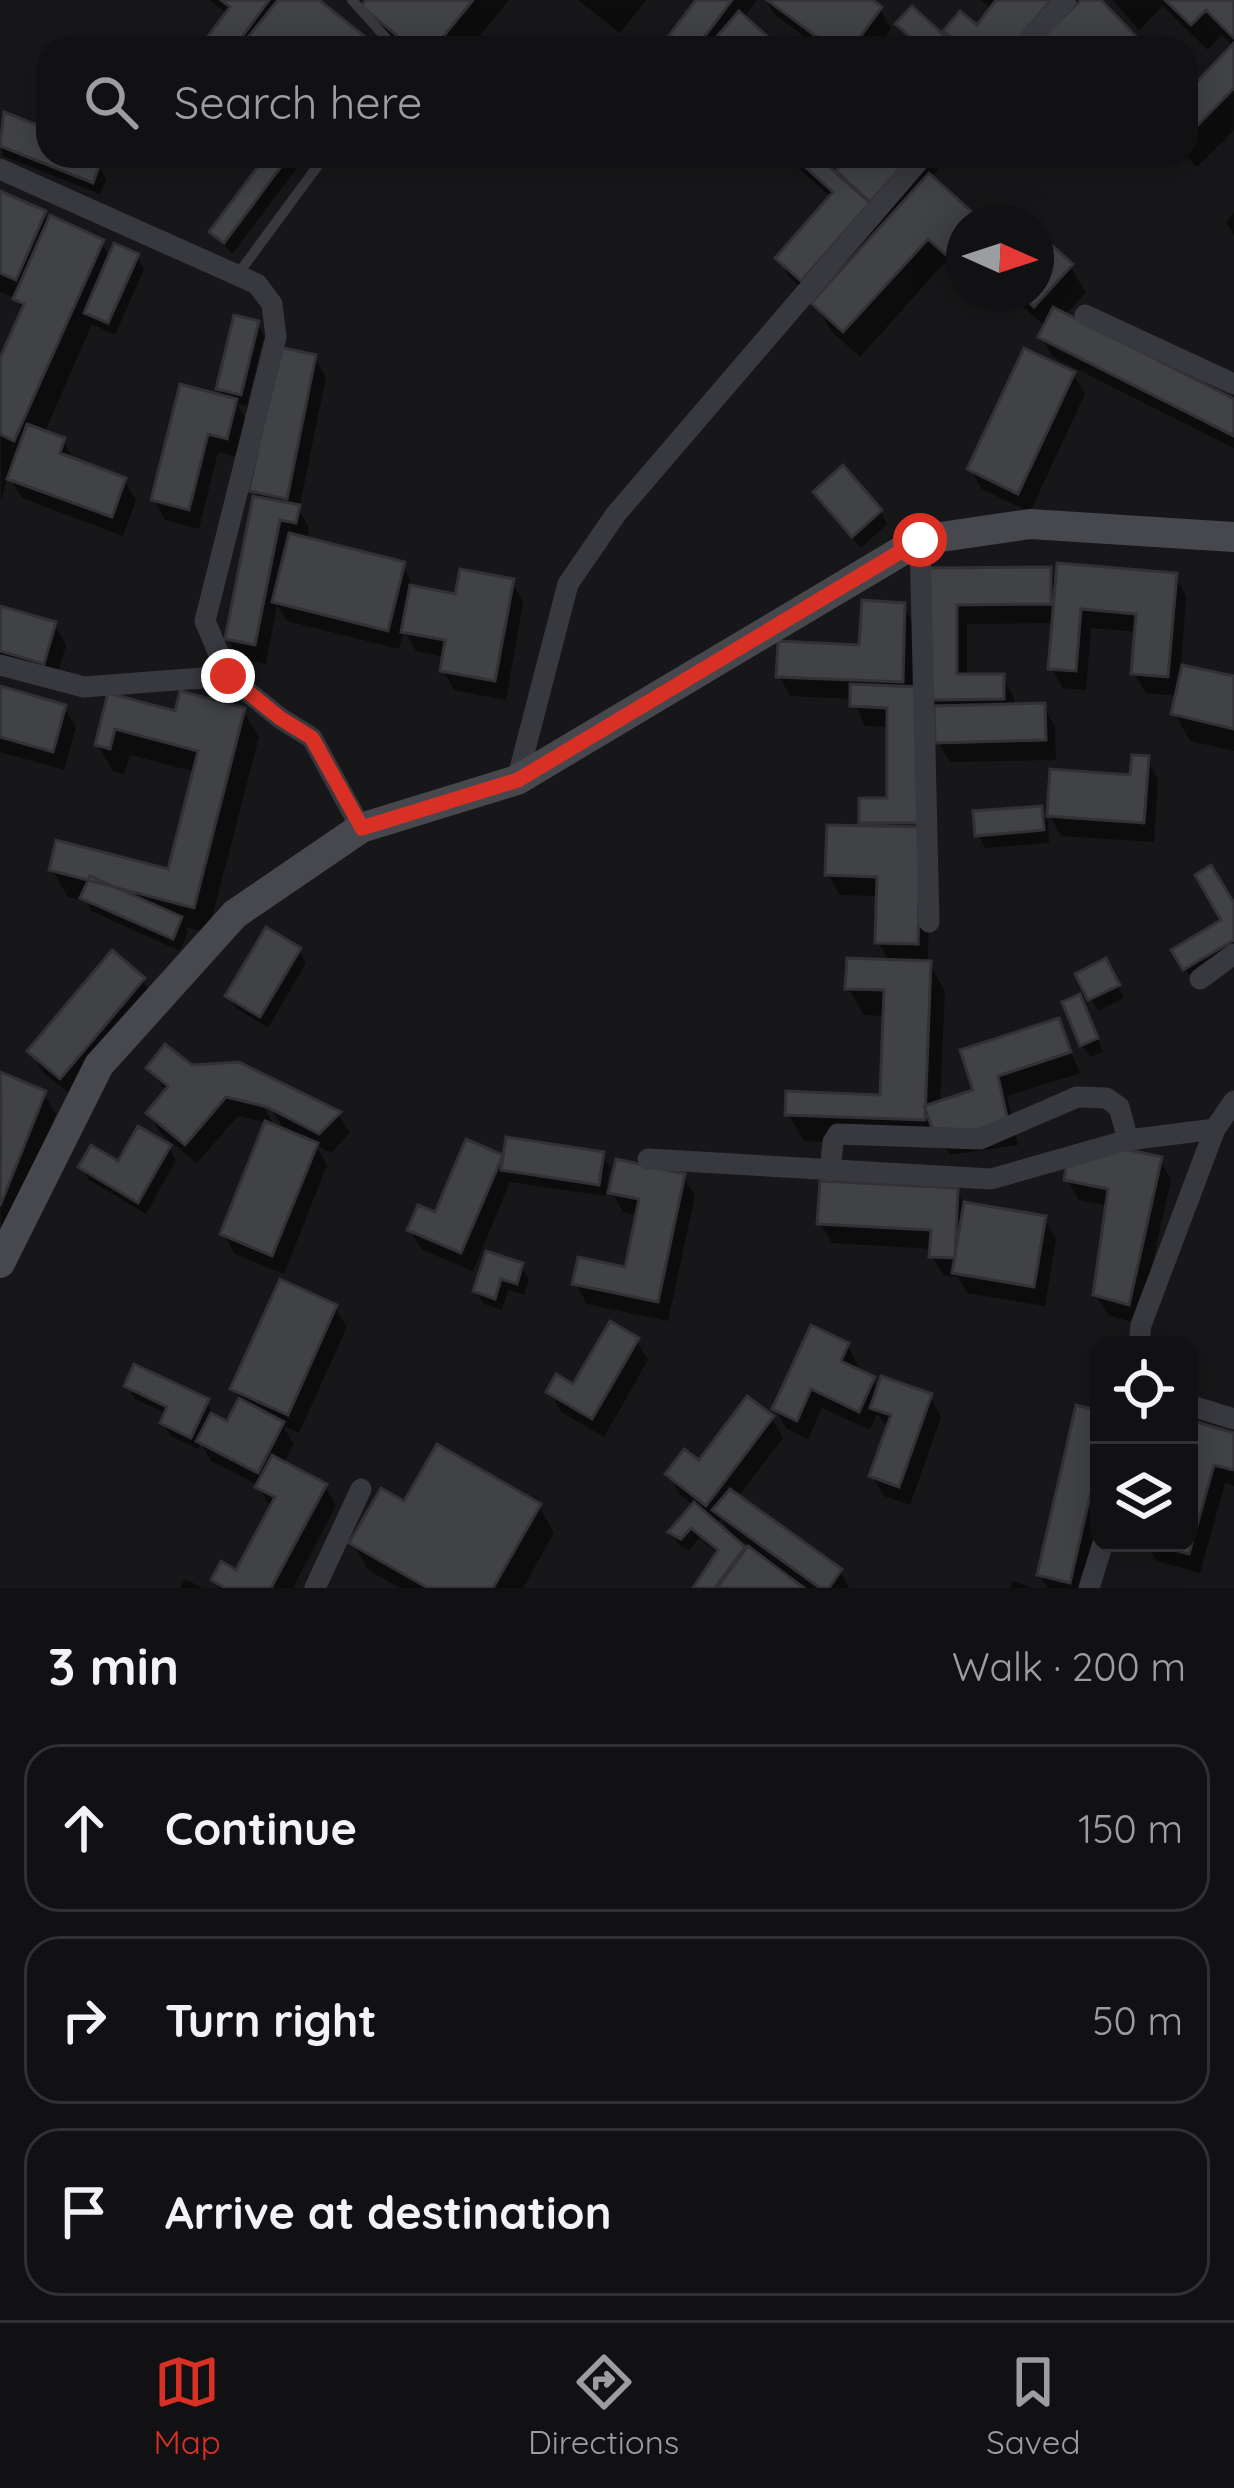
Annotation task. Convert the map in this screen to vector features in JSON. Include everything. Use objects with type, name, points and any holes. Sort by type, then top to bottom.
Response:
[{"type":"street","points":[[1032,36],[1066,0]]},
{"type":"street","points":[[518,780],[568,584],[616,514],[913,168]]},
{"type":"street","points":[[0,169],[257,284],[272,304],[276,337],[206,621],[228,676],[312,738],[362,828]]},
{"type":"street","points":[[1085,315],[1234,384]]},
{"type":"street","points":[[2,1253],[99,1065],[235,914],[362,828],[518,780],[920,540],[1030,524],[1234,537]]},
{"type":"street","points":[[920,540],[929,922]]},
{"type":"street","points":[[0,665],[84,687],[228,676]]},
{"type":"street","points":[[1200,980],[1234,954]]},
{"type":"street","points":[[830,1171],[838,1134],[980,1139],[1077,1097],[1106,1097],[1119,1108],[1127,1140]]},
{"type":"street","points":[[1140,1336],[1215,1129],[1234,1101]]},
{"type":"street","points":[[648,1159],[991,1179],[1127,1140],[1215,1129]]},
{"type":"street","points":[[1198,1408],[1234,1419]]},
{"type":"street","points":[[314,1588],[361,1489]]},
{"type":"street","points":[[1089,1588],[1100,1552]]},
{"type":"lane","points":[[352,0],[384,36]]},
{"type":"lane","points":[[237,275],[316,168]]},
{"type":"building","points":[[221,0],[269,0],[243,36],[208,36],[230,7]]},
{"type":"building","points":[[278,0],[319,0],[364,36],[249,36]]},
{"type":"building","points":[[366,0],[473,0],[444,36],[397,36],[361,6]]},
{"type":"building","points":[[696,0],[732,0],[705,36],[669,36]]},
{"type":"building","points":[[767,0],[873,0],[882,7],[861,36],[816,36]]},
{"type":"building","points":[[996,0],[1051,0],[1020,36],[949,36],[943,31],[960,11],[977,25]]},
{"type":"building","points":[[1081,0],[1101,0],[1136,36],[1044,36]]},
{"type":"building","points":[[1165,0],[1234,0],[1234,38],[1206,10],[1191,25]]},
{"type":"building","points":[[912,6],[945,36],[909,36],[895,24]]},
{"type":"building","points":[[739,11],[767,36],[717,36]]},
{"type":"building","points":[[1234,43],[1234,88],[1198,125],[1198,80]]},
{"type":"building","points":[[4,112],[36,124],[36,160],[0,146]]},
{"type":"building","points":[[55,168],[99,168],[93,183]]},
{"type":"building","points":[[257,168],[280,168],[224,243],[209,232]]},
{"type":"building","points":[[806,168],[831,168],[870,203],[801,281],[775,258],[833,192]]},
{"type":"building","points":[[839,168],[900,168],[870,202],[836,171]]},
{"type":"building","points":[[929,173],[963,204],[946,204],[946,255],[928,239],[843,332],[811,303]]},
{"type":"building","points":[[0,191],[46,211],[16,280],[0,273]]},
{"type":"building","points":[[50,215],[104,240],[14,441],[0,434],[0,358],[24,304],[13,299]]},
{"type":"building","points":[[114,243],[139,254],[108,323],[84,313]]},
{"type":"building","points":[[1054,247],[1073,264],[1054,285]]},
{"type":"building","points":[[1054,308],[1234,399],[1234,436],[1038,337]]},
{"type":"building","points":[[234,315],[259,321],[241,395],[216,389]]},
{"type":"building","points":[[279,347],[316,355],[287,499],[249,491]]},
{"type":"building","points":[[1024,348],[1075,372],[1018,494],[967,469]]},
{"type":"building","points":[[180,384],[237,399],[227,439],[208,434],[189,510],[151,500]]},
{"type":"building","points":[[27,424],[65,438],[60,453],[126,478],[112,517],[7,479]]},
{"type":"building","points":[[843,465],[882,510],[852,537],[813,492]]},
{"type":"building","points":[[253,496],[300,505],[296,523],[280,520],[255,645],[225,639]]},
{"type":"building","points":[[289,533],[405,562],[388,631],[272,602]]},
{"type":"building","points":[[1057,563],[1177,573],[1168,677],[1131,674],[1136,614],[1081,609],[1076,671],[1048,669]]},
{"type":"building","points":[[1051,567],[1051,604],[957,605],[957,674],[1004,674],[1004,699],[929,700],[929,568]]},
{"type":"building","points":[[460,569],[514,579],[495,681],[440,671],[445,640],[401,632],[410,585],[455,594]]},
{"type":"building","points":[[862,600],[905,603],[903,682],[776,677],[778,641],[859,645]]},
{"type":"building","points":[[0,606],[56,622],[44,664],[0,651]]},
{"type":"building","points":[[1182,665],[1234,676],[1234,729],[1171,714]]},
{"type":"building","points":[[850,684],[922,687],[920,823],[859,823],[859,798],[887,798],[887,708],[850,706]]},
{"type":"building","points":[[0,686],[66,705],[53,752],[0,737]]},
{"type":"building","points":[[180,691],[245,708],[194,908],[49,870],[56,840],[168,869],[198,751],[115,729],[110,749],[95,745],[108,693],[175,711]]},
{"type":"building","points":[[1045,703],[1046,740],[935,743],[934,706]]},
{"type":"building","points":[[1132,755],[1149,756],[1144,823],[1047,816],[1050,769],[1130,775]]},
{"type":"building","points":[[1042,806],[1044,830],[975,836],[973,811]]},
{"type":"building","points":[[827,825],[921,827],[918,944],[875,943],[877,877],[825,875]]},
{"type":"building","points":[[1211,865],[1234,903],[1234,940],[1183,970],[1171,950],[1221,920],[1195,875]]},
{"type":"building","points":[[90,876],[182,917],[173,939],[80,898]]},
{"type":"building","points":[[266,927],[301,948],[260,1017],[225,996]]},
{"type":"building","points":[[112,950],[145,978],[60,1079],[27,1051]]},
{"type":"building","points":[[847,958],[931,961],[925,1120],[785,1115],[786,1091],[880,1095],[884,990],[845,989]]},
{"type":"building","points":[[1106,958],[1120,985],[1088,1000],[1075,974]]},
{"type":"building","points":[[1080,994],[1098,1038],[1080,1046],[1062,1002]]},
{"type":"building","points":[[1059,1018],[1071,1052],[998,1076],[1009,1126],[935,1136],[924,1106],[973,1090],[960,1050]]},
{"type":"building","points":[[165,1044],[192,1065],[239,1062],[341,1112],[319,1134],[267,1107],[226,1097],[185,1145],[146,1113],[168,1086],[146,1068]]},
{"type":"building","points":[[0,1072],[46,1091],[0,1206],[1,1103]]},
{"type":"building","points":[[265,1121],[318,1143],[272,1256],[220,1234]]},
{"type":"building","points":[[138,1126],[171,1145],[138,1203],[78,1167],[91,1145],[118,1161]]},
{"type":"building","points":[[506,1137],[604,1152],[599,1185],[501,1170]]},
{"type":"building","points":[[466,1139],[503,1155],[461,1253],[407,1230],[418,1205],[435,1212]]},
{"type":"building","points":[[1125,1149],[1162,1157],[1129,1305],[1093,1295],[1108,1189],[1064,1180],[1067,1161]]},
{"type":"building","points":[[616,1159],[685,1174],[658,1302],[572,1284],[578,1257],[625,1267],[639,1199],[608,1193]]},
{"type":"building","points":[[820,1181],[958,1188],[955,1258],[929,1257],[931,1230],[817,1224]]},
{"type":"building","points":[[964,1202],[1046,1216],[1034,1287],[952,1273]]},
{"type":"building","points":[[486,1251],[523,1263],[517,1284],[501,1279],[495,1299],[473,1291]]},
{"type":"building","points":[[280,1279],[337,1305],[288,1415],[230,1389]]},
{"type":"building","points":[[610,1321],[639,1338],[592,1419],[546,1392],[556,1374],[573,1384]]},
{"type":"building","points":[[811,1325],[849,1343],[841,1361],[875,1377],[859,1412],[811,1389],[797,1421],[772,1409]]},
{"type":"building","points":[[134,1364],[209,1399],[191,1438],[160,1423],[167,1407],[124,1386]]},
{"type":"building","points":[[881,1376],[932,1394],[899,1487],[869,1476],[891,1415],[870,1408]]},
{"type":"building","points":[[747,1396],[774,1416],[706,1506],[665,1474],[684,1449],[699,1460]]},
{"type":"building","points":[[239,1398],[284,1422],[258,1473],[196,1441],[211,1413],[227,1421]]},
{"type":"building","points":[[1076,1405],[1090,1409],[1090,1496],[1070,1583],[1037,1575]]},
{"type":"building","points":[[1198,1423],[1234,1433],[1234,1470],[1214,1465],[1198,1522]]},
{"type":"building","points":[[437,1444],[541,1504],[493,1588],[428,1588],[349,1543],[381,1488],[404,1501]]},
{"type":"building","points":[[272,1455],[327,1484],[271,1588],[225,1588],[211,1580],[221,1561],[236,1570],[275,1497],[255,1487]]},
{"type":"building","points":[[730,1489],[842,1569],[829,1588],[820,1588],[712,1510]]},
{"type":"building","points":[[694,1502],[745,1547],[715,1588],[693,1588],[718,1550],[691,1528],[681,1539],[668,1532]]},
{"type":"building","points":[[748,1546],[804,1588],[717,1588]]},
{"type":"route","points":[[228,676],[312,738],[362,828],[518,780],[920,540]]}]
